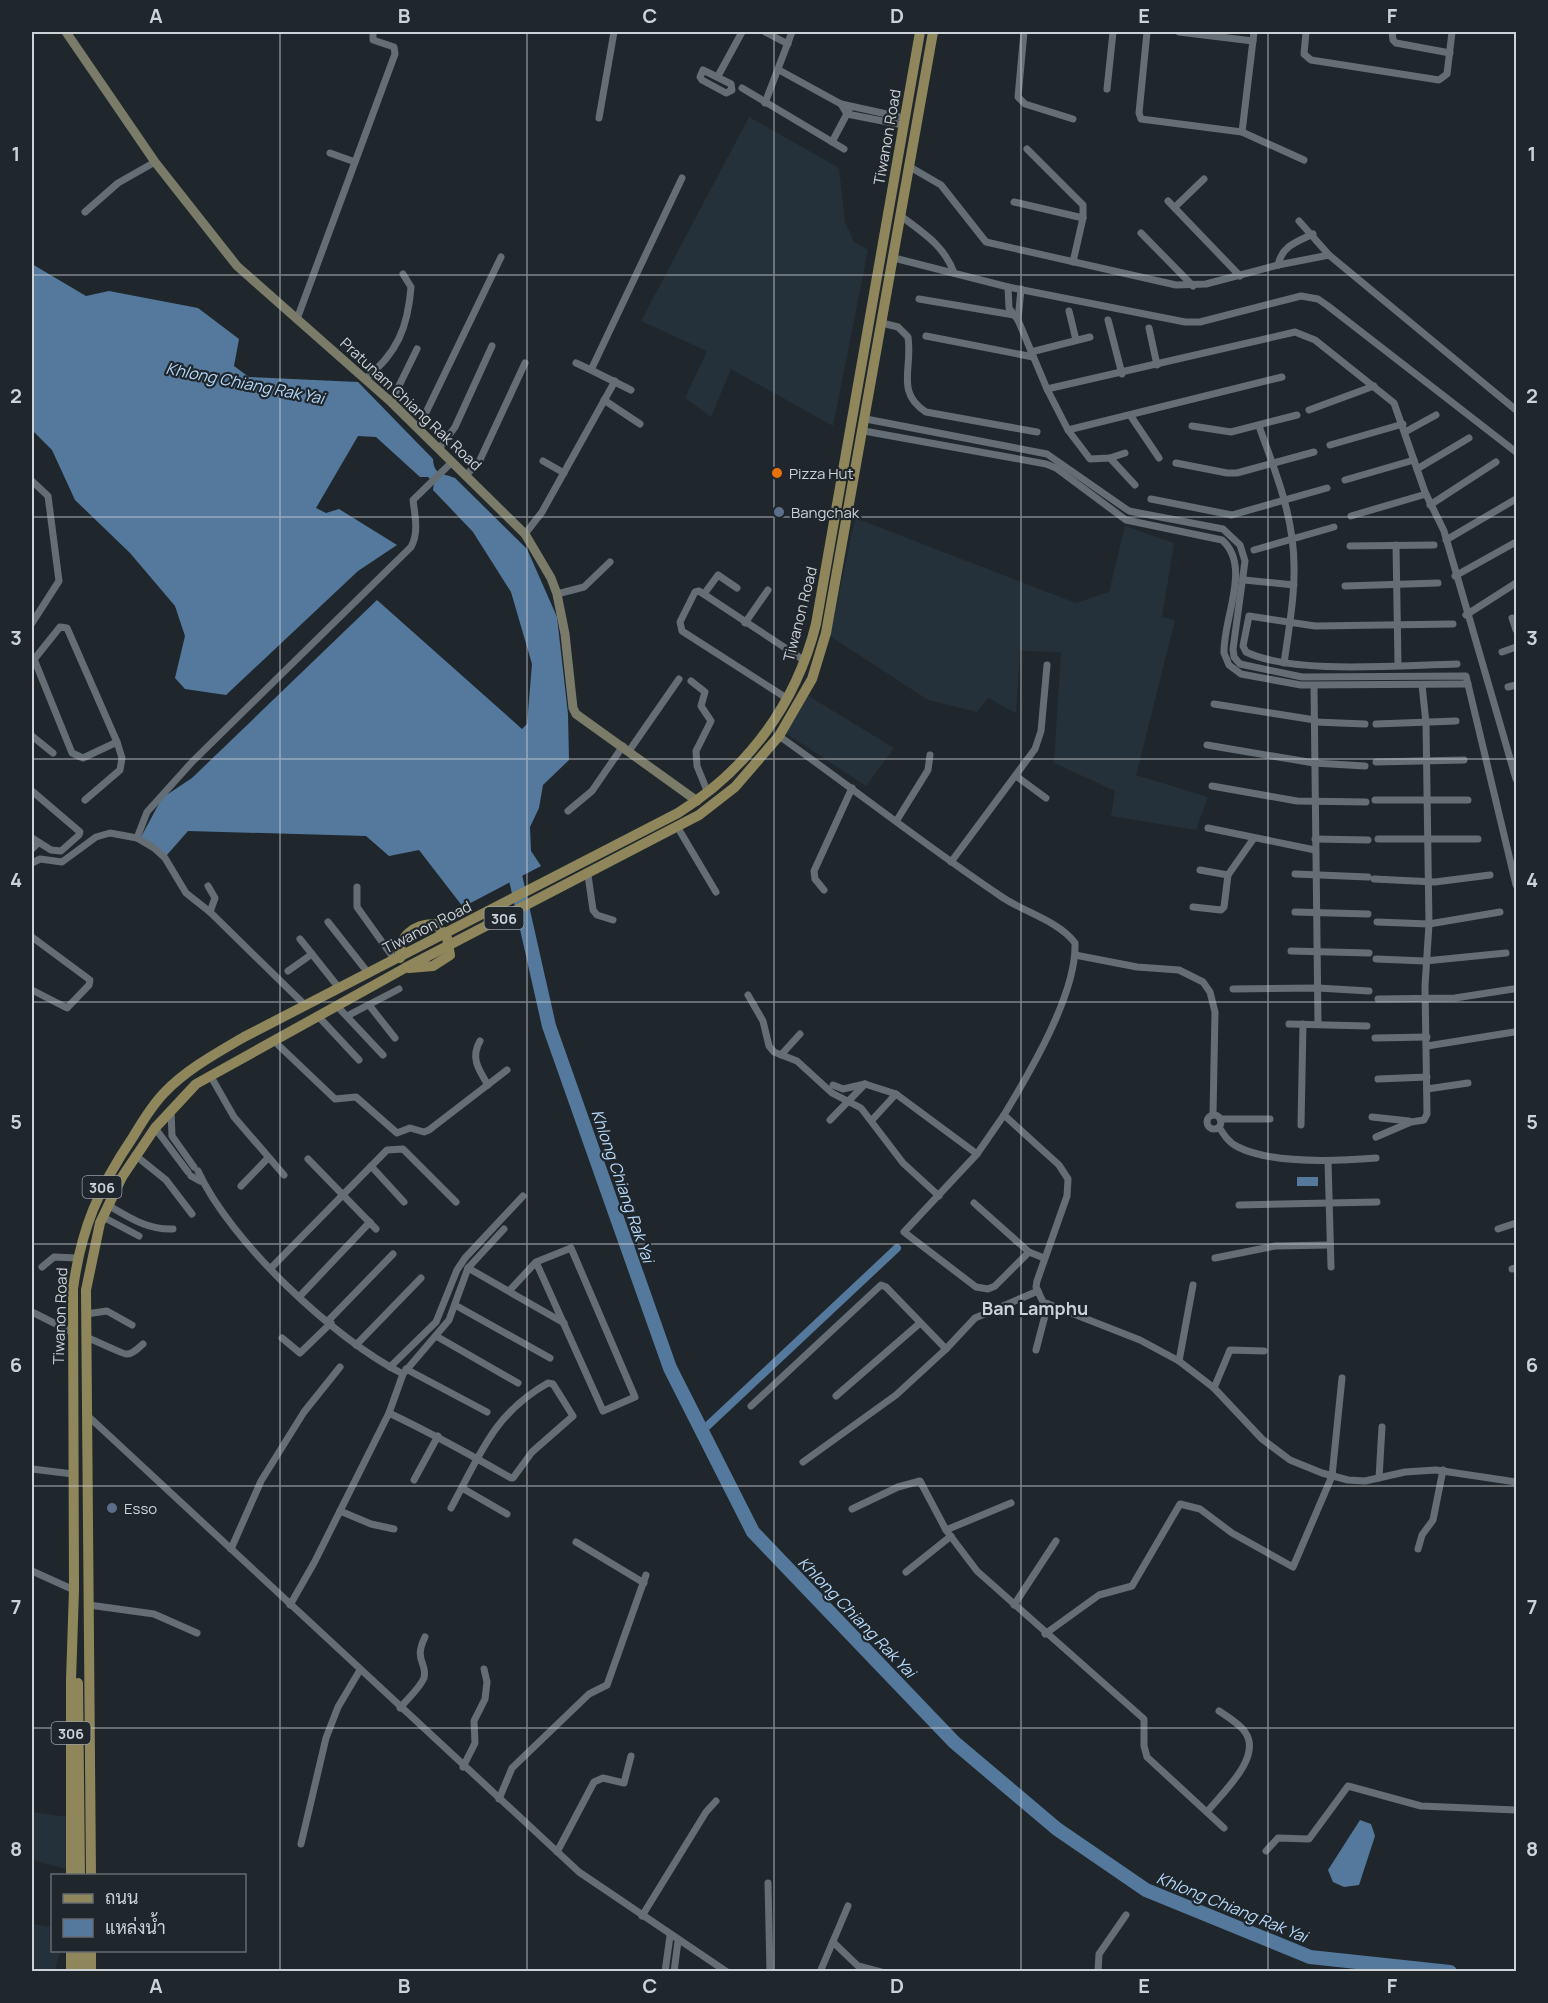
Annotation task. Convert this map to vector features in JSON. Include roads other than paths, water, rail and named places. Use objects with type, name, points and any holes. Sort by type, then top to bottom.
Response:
[{"type":"main road","name":"Tiwanon Road","points":[[71,1874],[71,1690],[74,1590],[73,1289],[77,1258],[87,1221],[98,1195],[126,1146],[164,1092],[212,1057],[339,988],[577,867],[698,801],[750,753],[788,699],[805,661],[821,600],[920,32]]},
{"type":"main road","name":"Tiwanon Road","points":[[91,1874],[86,1314],[91,1260],[108,1205],[135,1155],[155,1128],[196,1084],[405,968],[678,828],[735,787],[779,736],[800,704],[820,656],[864,431],[933,32]]},
{"type":"main road","points":[[908,97],[922,100]]},
{"type":"main road","points":[[904,121],[917,127]]},
{"type":"main road","points":[[398,959],[402,938],[430,924],[436,924],[447,938],[450,955],[433,966],[405,968]]},
{"type":"main road","name":"306","points":[[74,1590],[79,1728],[80,1874]]},
{"type":"main road","points":[[66,1971],[74,1952]]},
{"type":"main road","points":[[71,1971],[74,1952]]},
{"type":"main road","points":[[74,1952],[81,1971]]},
{"type":"main road","points":[[91,1952],[91,1971]]},
{"type":"street","name":"Pratunam Chiang Rak Road","points":[[66,32],[155,162],[237,266],[391,402],[525,534],[551,578],[557,594],[565,634],[573,708],[584,721],[626,748],[698,801]]},
{"type":"street","points":[[297,319],[396,51],[394,47],[364,32]]},
{"type":"street","points":[[599,118],[614,32]]},
{"type":"street","points":[[718,76],[742,32]]},
{"type":"street","points":[[765,32],[788,44]]},
{"type":"street","points":[[765,103],[792,32]]},
{"type":"street","points":[[1024,32],[1018,97],[1025,104],[1073,119]]},
{"type":"street","points":[[1107,89],[1113,32]]},
{"type":"street","points":[[1147,32],[1139,112],[1141,119],[1242,132],[1304,160]]},
{"type":"street","points":[[1179,32],[1253,41]]},
{"type":"street","points":[[1242,132],[1254,32]]},
{"type":"street","points":[[1306,32],[1304,54],[1311,60],[1435,79],[1443,79],[1447,74],[1452,32]]},
{"type":"street","points":[[1392,32],[1396,43],[1450,53]]},
{"type":"street","points":[[779,70],[841,104],[904,121]]},
{"type":"street","points":[[741,88],[844,149]]},
{"type":"street","points":[[841,104],[847,114]]},
{"type":"street","points":[[832,142],[852,106]]},
{"type":"street","points":[[847,114],[904,121]]},
{"type":"street","points":[[1026,149],[1083,205],[1083,218],[1072,262]]},
{"type":"street","points":[[330,153],[355,162]]},
{"type":"street","points":[[85,212],[118,183],[155,162]]},
{"type":"street","points":[[910,167],[941,185],[986,242],[1176,285],[1193,286],[1329,255]]},
{"type":"street","points":[[591,370],[682,178]]},
{"type":"street","points":[[1175,207],[1204,179]]},
{"type":"street","points":[[1168,201],[1240,276]]},
{"type":"street","points":[[1014,202],[1083,218]]},
{"type":"street","points":[[901,216],[938,244],[949,258],[954,273]]},
{"type":"street","points":[[1299,221],[1329,255],[1516,410]]},
{"type":"street","points":[[1141,233],[1193,286]]},
{"type":"street","points":[[1278,265],[1282,252],[1287,247],[1312,234]]},
{"type":"street","points":[[418,429],[501,257]]},
{"type":"street","points":[[894,258],[1008,287],[1192,323],[1310,296],[1328,306],[1516,452]]},
{"type":"street","points":[[365,379],[385,362],[404,331],[411,287],[403,274]]},
{"type":"street","points":[[1008,287],[1016,317],[1047,389],[1068,430],[1090,459],[1110,458],[1125,453]]},
{"type":"street","points":[[1016,317],[1021,289]]},
{"type":"street","points":[[919,299],[1016,317]]},
{"type":"street","points":[[1069,311],[1076,340]]},
{"type":"street","points":[[1108,320],[1122,374]]},
{"type":"street","points":[[882,323],[898,327],[908,337],[907,387],[910,399],[916,405],[926,412],[1037,432]]},
{"type":"street","points":[[1149,328],[1157,365]]},
{"type":"street","points":[[1047,389],[1122,374],[1295,332],[1315,339],[1374,386],[1394,403],[1426,494],[1446,540],[1466,615],[1516,779]]},
{"type":"street","points":[[926,336],[1032,355],[1090,337]]},
{"type":"street","points":[[439,449],[454,427],[492,346]]},
{"type":"street","points":[[391,402],[417,349]]},
{"type":"street","points":[[465,476],[479,462],[525,363]]},
{"type":"street","points":[[576,363],[631,390]]},
{"type":"street","points":[[1068,430],[1282,377]]},
{"type":"street","points":[[525,534],[542,513],[615,381]]},
{"type":"street","points":[[1309,410],[1374,386]]},
{"type":"street","points":[[604,400],[640,424]]},
{"type":"street","points":[[1130,415],[1159,458]]},
{"type":"street","points":[[1192,426],[1231,432],[1297,415]]},
{"type":"street","points":[[1330,445],[1404,428],[1436,415]]},
{"type":"street","points":[[866,419],[1055,457],[1129,511],[1216,527],[1230,533],[1243,551],[1244,580],[1233,649],[1234,657],[1240,664],[1302,677],[1466,676],[1516,885]]},
{"type":"street","points":[[1259,426],[1285,499],[1293,539],[1294,585],[1284,663]]},
{"type":"street","points":[[864,431],[1046,464],[1056,468],[1126,520],[1222,540],[1229,546],[1237,563],[1224,645],[1227,660],[1241,674],[1314,686],[1468,684]]},
{"type":"street","points":[[1417,469],[1469,438]]},
{"type":"street","points":[[1176,464],[1227,473],[1314,453]]},
{"type":"street","points":[[1110,458],[1134,485]]},
{"type":"street","points":[[1345,480],[1414,460]]},
{"type":"street","points":[[543,461],[564,473]]},
{"type":"street","points":[[137,838],[147,812],[193,760],[411,547],[415,540],[416,528],[412,500],[452,462]]},
{"type":"street","points":[[1431,505],[1496,462]]},
{"type":"street","points":[[32,481],[48,496],[59,580],[32,621]]},
{"type":"street","points":[[1151,499],[1232,515],[1327,488]]},
{"type":"street","points":[[1351,516],[1426,494]]},
{"type":"street","points":[[1446,540],[1516,499]]},
{"type":"street","points":[[1254,550],[1334,527]]},
{"type":"street","points":[[1455,576],[1516,542]]},
{"type":"street","points":[[1396,545],[1398,665]]},
{"type":"street","points":[[1350,546],[1434,545]]},
{"type":"street","points":[[557,594],[584,587],[610,562]]},
{"type":"street","points":[[704,594],[718,575],[737,588]]},
{"type":"street","points":[[1244,580],[1294,585]]},
{"type":"street","points":[[1345,586],[1438,583]]},
{"type":"street","points":[[1466,615],[1516,583]]},
{"type":"street","points":[[745,623],[768,590]]},
{"type":"street","points":[[788,699],[682,631],[680,622],[695,592],[704,594],[805,661]]},
{"type":"street","points":[[1453,624],[1315,626],[1249,615],[1243,646],[1246,652],[1253,656],[1284,663],[1321,666],[1456,664]]},
{"type":"street","points":[[1512,618],[1516,630]]},
{"type":"street","points":[[85,800],[120,770],[122,758],[117,742],[67,628],[60,627],[33,661],[72,753],[83,758],[117,742]]},
{"type":"street","points":[[1502,652],[1516,647]]},
{"type":"street","points":[[951,862],[1035,749],[1041,731],[1047,666]]},
{"type":"street","points":[[568,811],[599,782],[678,679]]},
{"type":"street","points":[[691,681],[705,692],[701,706],[711,721],[696,751],[697,766],[708,793]]},
{"type":"street","points":[[1376,1137],[1411,1122],[1427,1118],[1425,961],[1429,924],[1426,723],[1422,685]]},
{"type":"street","points":[[1508,687],[1516,685]]},
{"type":"street","points":[[1314,686],[1318,1024]]},
{"type":"street","points":[[1214,704],[1315,721],[1365,724]]},
{"type":"street","points":[[1376,724],[1456,721]]},
{"type":"street","points":[[32,736],[53,753]]},
{"type":"street","points":[[779,736],[897,820],[951,862],[1004,898],[1070,937],[1075,943],[1075,955],[1052,1028],[1004,1115],[977,1154],[904,1232],[968,1283],[987,1289],[994,1286],[1029,1252]]},
{"type":"street","points":[[1207,745],[1314,763],[1365,766]]},
{"type":"street","points":[[897,820],[928,770],[930,755]]},
{"type":"street","points":[[1376,762],[1426,763],[1464,760]]},
{"type":"street","points":[[1016,776],[1046,798]]},
{"type":"street","points":[[1212,786],[1297,801],[1366,802]]},
{"type":"street","points":[[824,890],[815,879],[814,871],[852,788]]},
{"type":"street","points":[[32,791],[80,831],[79,835],[61,850],[51,850],[35,840],[32,849]]},
{"type":"street","points":[[1375,801],[1468,800]]},
{"type":"street","points":[[678,828],[716,892]]},
{"type":"street","points":[[1208,828],[1315,850]]},
{"type":"street","points":[[32,863],[40,860],[62,862],[96,837],[110,833],[137,838],[165,858],[186,893],[210,912],[306,1006]]},
{"type":"street","points":[[1193,907],[1221,910],[1224,907],[1228,875],[1254,838]]},
{"type":"street","points":[[1378,839],[1478,838]]},
{"type":"street","points":[[1316,839],[1368,840]]},
{"type":"street","points":[[1200,870],[1228,875]]},
{"type":"street","points":[[1294,874],[1435,882],[1490,875]]},
{"type":"street","points":[[585,876],[593,910],[597,915],[613,920]]},
{"type":"street","points":[[208,886],[215,898],[210,912]]},
{"type":"street","points":[[357,887],[357,907],[398,959]]},
{"type":"street","points":[[1295,912],[1368,914]]},
{"type":"street","points":[[1377,922],[1429,924],[1500,912]]},
{"type":"street","points":[[328,922],[369,974]]},
{"type":"street","points":[[32,937],[90,980],[89,985],[72,1006],[67,1008],[32,990]]},
{"type":"street","points":[[300,939],[339,988]]},
{"type":"street","points":[[1291,951],[1369,953]]},
{"type":"street","points":[[1376,959],[1425,961],[1506,952]]},
{"type":"street","points":[[288,972],[312,954]]},
{"type":"street","points":[[1075,955],[1137,967],[1179,970],[1203,982],[1210,992],[1215,1012],[1213,1115]]},
{"type":"street","points":[[1233,989],[1318,988],[1369,991]]},
{"type":"street","points":[[347,1016],[399,989]]},
{"type":"street","points":[[1378,999],[1427,1000],[1513,989]]},
{"type":"street","points":[[748,995],[763,1021],[769,1046],[796,1061],[832,1093],[861,1108],[903,1163],[939,1197]]},
{"type":"street","points":[[369,1005],[395,1038]]},
{"type":"street","points":[[337,1006],[383,1055]]},
{"type":"street","points":[[318,1016],[359,1060]]},
{"type":"street","points":[[1289,1024],[1366,1026]]},
{"type":"street","points":[[1301,1125],[1303,1024]]},
{"type":"street","points":[[1427,1046],[1514,1032]]},
{"type":"street","points":[[781,1054],[800,1034]]},
{"type":"street","points":[[1375,1038],[1427,1037]]},
{"type":"street","points":[[273,1040],[334,1099],[356,1097],[397,1133],[410,1128],[429,1131],[507,1070]]},
{"type":"street","points":[[480,1041],[474,1055],[476,1064],[488,1085]]},
{"type":"street","points":[[210,1075],[234,1117],[284,1175]]},
{"type":"street","points":[[1378,1079],[1427,1077]]},
{"type":"street","points":[[1427,1089],[1468,1083]]},
{"type":"street","points":[[834,1085],[843,1089],[865,1084],[896,1094],[977,1154]]},
{"type":"street","points":[[831,1120],[865,1084]]},
{"type":"street","points":[[872,1120],[896,1094]]},
{"type":"street","points":[[171,1110],[172,1136],[180,1156]]},
{"type":"street","points":[[1004,1115],[1059,1165],[1068,1179],[1069,1189],[1037,1281],[1038,1291],[1047,1304],[1137,1339],[1179,1361],[1214,1388],[1262,1439],[1290,1460],[1332,1476],[1365,1481],[1417,1470],[1443,1470],[1516,1482]]},
{"type":"street","points":[[1213,1115],[1220,1119],[1270,1119]]},
{"type":"street","points":[[1213,1115],[1208,1117],[1207,1124],[1212,1129],[1218,1127]]},
{"type":"street","points":[[1372,1117],[1411,1122]]},
{"type":"street","points":[[1218,1127],[1220,1119]]},
{"type":"street","points":[[1218,1127],[1229,1141],[1245,1150],[1286,1158],[1328,1161],[1377,1158]]},
{"type":"street","points":[[155,1128],[271,1268],[329,1322],[356,1345],[390,1367],[404,1371],[487,1412]]},
{"type":"street","points":[[271,1268],[387,1150],[403,1149],[456,1202]]},
{"type":"street","points":[[135,1155],[166,1180],[192,1214]]},
{"type":"street","points":[[241,1186],[268,1158]]},
{"type":"street","points":[[308,1159],[376,1229]]},
{"type":"street","points":[[1328,1161],[1331,1267]]},
{"type":"street","points":[[371,1166],[404,1202]]},
{"type":"street","points":[[390,1367],[436,1322],[461,1264],[523,1196]]},
{"type":"street","points":[[1239,1205],[1377,1202]]},
{"type":"street","points":[[974,1203],[1029,1252],[1044,1258]]},
{"type":"street","points":[[108,1205],[141,1224],[161,1229],[173,1229]]},
{"type":"street","points":[[103,1217],[139,1236]]},
{"type":"street","points":[[300,1296],[370,1222]]},
{"type":"street","points":[[1498,1229],[1516,1223]]},
{"type":"street","points":[[290,1605],[389,1413],[404,1371],[449,1320],[468,1268],[504,1230]]},
{"type":"street","points":[[1215,1258],[1275,1246],[1330,1245]]},
{"type":"street","points":[[509,1291],[536,1262],[571,1248],[635,1397],[603,1411],[536,1262]]},
{"type":"street","points":[[282,1338],[300,1353],[393,1254]]},
{"type":"street","points":[[42,1267],[54,1257],[77,1258]]},
{"type":"street","points":[[468,1268],[564,1323]]},
{"type":"street","points":[[356,1345],[421,1278]]},
{"type":"street","points":[[751,1406],[881,1285],[886,1287],[946,1349]]},
{"type":"street","points":[[1179,1361],[1192,1285]]},
{"type":"street","points":[[803,1462],[896,1395],[946,1349],[975,1318],[1038,1291]]},
{"type":"street","points":[[1036,1350],[1047,1304]]},
{"type":"street","points":[[455,1305],[550,1358]]},
{"type":"street","points":[[86,1314],[107,1311],[132,1325]]},
{"type":"street","points":[[32,1312],[72,1332]]},
{"type":"street","points":[[836,1396],[920,1323]]},
{"type":"street","points":[[436,1336],[518,1383]]},
{"type":"street","points":[[86,1337],[108,1344],[125,1354],[130,1354],[142,1344]]},
{"type":"street","points":[[1214,1388],[1230,1350],[1264,1351]]},
{"type":"street","points":[[231,1549],[261,1481],[304,1412],[340,1367]]},
{"type":"street","points":[[1045,1634],[1099,1595],[1132,1586],[1180,1504],[1200,1509],[1232,1533],[1293,1567],[1332,1476],[1342,1378]]},
{"type":"street","points":[[389,1413],[438,1436],[478,1459],[511,1478],[516,1477],[532,1452],[573,1416],[553,1384],[548,1383],[524,1396],[498,1423],[478,1459],[451,1508]]},
{"type":"street","points":[[88,1416],[463,1767],[579,1872],[670,1936],[727,1971]]},
{"type":"street","points":[[1379,1478],[1382,1427]]},
{"type":"street","points":[[414,1480],[438,1436]]},
{"type":"street","points":[[32,1469],[74,1474]]},
{"type":"street","points":[[1418,1549],[1422,1535],[1433,1520],[1443,1470]]},
{"type":"street","points":[[852,1509],[918,1480],[948,1533],[977,1571],[1045,1634],[1144,1719],[1144,1746],[1147,1757],[1224,1828]]},
{"type":"street","points":[[462,1488],[507,1515]]},
{"type":"street","points":[[906,1572],[948,1533],[1011,1503]]},
{"type":"street","points":[[340,1511],[371,1524],[394,1529]]},
{"type":"street","points":[[1014,1605],[1056,1541]]},
{"type":"street","points":[[498,1799],[512,1768],[589,1694],[607,1685],[645,1579],[576,1542]]},
{"type":"street","points":[[32,1571],[74,1590]]},
{"type":"street","points":[[89,1605],[154,1614],[197,1633]]},
{"type":"street","points":[[400,1708],[423,1679],[424,1669],[418,1653],[425,1636]]},
{"type":"street","points":[[463,1767],[475,1743],[474,1721],[485,1699],[487,1676],[484,1669]]},
{"type":"street","points":[[301,1844],[326,1738],[338,1707],[360,1670]]},
{"type":"street","points":[[1207,1812],[1241,1769],[1249,1755],[1251,1743],[1245,1731],[1220,1711]]},
{"type":"street","points":[[557,1852],[594,1782],[603,1778],[624,1783],[632,1756]]},
{"type":"street","points":[[1266,1851],[1278,1838],[1309,1839],[1348,1786],[1421,1806],[1516,1810]]},
{"type":"street","points":[[642,1916],[706,1812],[716,1801]]},
{"type":"street","points":[[768,1883],[770,1971]]},
{"type":"street","points":[[820,1971],[848,1906]]},
{"type":"street","points":[[1098,1971],[1099,1954],[1126,1915]]},
{"type":"street","points":[[665,1971],[670,1936]]},
{"type":"street","points":[[674,1971],[678,1941]]},
{"type":"street","points":[[833,1942],[858,1966],[882,1971]]},
{"type":"water","points":[[32,264],[86,296],[109,291],[198,308],[239,339],[234,366],[249,377],[358,382],[433,459],[437,471],[455,478],[527,549],[557,617],[568,714],[569,760],[543,785],[539,808],[530,827],[531,851],[541,866],[463,907],[419,850],[389,856],[366,836],[188,831],[166,856],[141,837],[162,798],[192,778],[377,600],[522,729],[527,724],[532,664],[511,592],[473,532],[433,490],[434,483],[428,477],[420,477],[376,437],[358,436],[316,508],[326,513],[339,509],[397,545],[358,571],[226,695],[185,689],[175,678],[185,636],[175,606],[130,553],[75,500],[52,450],[32,430]]},
{"type":"water","points":[[1297,1177],[1318,1177],[1318,1186],[1297,1186]]},
{"type":"water","points":[[1360,1820],[1371,1824],[1375,1836],[1359,1885],[1344,1887],[1333,1882],[1328,1870]]},
{"type":"waterway","name":"Khlong Chiang Rak Yai","points":[[512,862],[549,1026],[670,1368],[753,1532],[954,1742],[1057,1829],[1146,1890],[1310,1957],[1450,1972]]},
{"type":"waterway","points":[[702,1431],[897,1248]]},
{"type":"place","name":"Pizza Hut","points":[[777,473]]},
{"type":"place","name":"Bangchak","points":[[779,512]]},
{"type":"place","name":"Esso","points":[[112,1508]]},
{"type":"district","name":"Ban Lamphu","points":[[1035,1308]]}]
